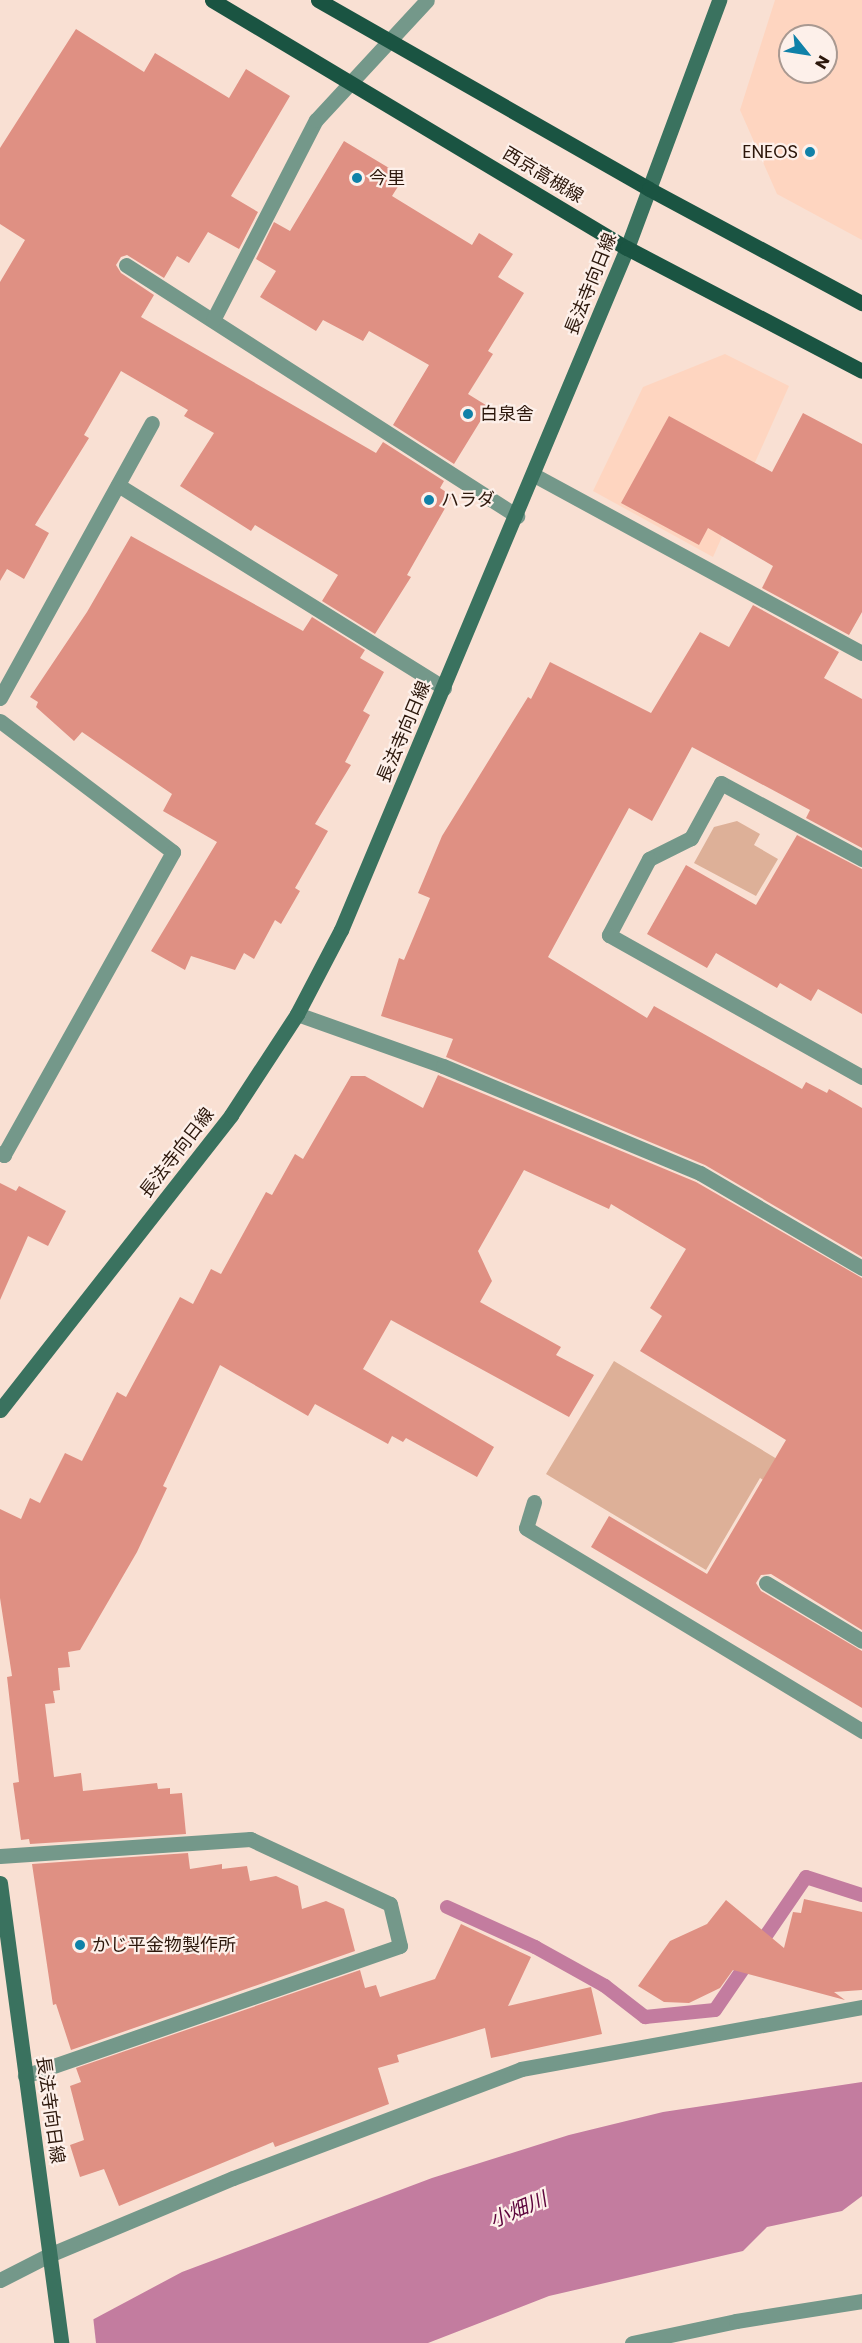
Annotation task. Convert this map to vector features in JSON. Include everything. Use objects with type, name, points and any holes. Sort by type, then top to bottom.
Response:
[{"type":"main road","name":"西京高槻線","points":[[212,0],[627,248],[862,371]]},
{"type":"main road","points":[[318,0],[649,189],[862,303]]},
{"type":"main road","name":"長法寺向日線","points":[[0,1410],[231,1115],[297,1014],[341,930],[517,516],[627,248],[719,0]]},
{"type":"main road","name":"長法寺向日線","points":[[0,1883],[61,2343]]},
{"type":"street","points":[[213,320],[316,120],[427,0]]},
{"type":"street","points":[[126,265],[517,516]]},
{"type":"street","points":[[0,698],[152,423]]},
{"type":"street","points":[[534,475],[862,653]]},
{"type":"street","points":[[118,484],[444,688]]},
{"type":"street","points":[[0,721],[173,852],[4,1155],[0,1153]]},
{"type":"street","points":[[862,859],[720,783],[691,838],[649,860],[609,935],[862,1077]]},
{"type":"street","points":[[297,1014],[444,1066],[700,1173],[862,1268]]},
{"type":"street","points":[[534,1502],[526,1528],[862,1731]]},
{"type":"street","points":[[766,1583],[862,1641]]},
{"type":"street","points":[[0,1856],[250,1839],[390,1904],[400,1946],[25,2076]]},
{"type":"street","points":[[0,2280],[49,2255],[233,2178],[522,2069],[862,2007]]},
{"type":"street","points":[[632,2343],[736,2320],[862,2301]]},
{"type":"shaded area","name":"ENEOS","points":[[775,0],[862,0],[862,240],[777,194],[740,110]]},
{"type":"shaded area","points":[[725,354],[789,386],[713,557],[593,491],[643,387]]},
{"type":"shaded area","points":[[737,821],[760,834],[754,845],[778,859],[756,896],[694,863],[714,827]]},
{"type":"shaded area","points":[[614,1361],[862,1510],[862,1539],[760,1478],[706,1570],[546,1474]]},
{"type":"water","name":"小畑川","points":[[862,2082],[862,2196],[842,2211],[767,2227],[743,2251],[549,2296],[428,2343],[49,2343],[182,2272],[432,2178],[569,2135],[663,2112]]},
{"type":"pier","points":[[93,2316],[96,2343],[46,2343],[48,2340]]},
{"type":"building","points":[[76,29],[144,72],[155,53],[229,98],[246,69],[290,96],[231,196],[258,212],[239,249],[208,232],[189,263],[177,256],[164,278],[127,255],[121,257],[116,265],[121,273],[154,295],[141,317],[376,453],[383,442],[444,481],[440,488],[452,496],[407,575],[411,577],[375,634],[322,601],[338,575],[255,525],[251,531],[180,486],[214,433],[184,416],[188,410],[121,371],[84,435],[89,438],[35,525],[49,533],[24,579],[7,569],[0,581],[0,282],[25,240],[0,224],[0,148]]},
{"type":"building","points":[[344,141],[404,177],[392,196],[472,245],[479,233],[513,254],[498,277],[524,293],[488,351],[493,354],[468,394],[489,407],[454,464],[393,425],[429,365],[369,331],[363,341],[323,320],[316,331],[260,297],[276,271],[256,259],[274,222],[290,231]]},
{"type":"building","points":[[803,413],[862,444],[862,612],[849,635],[762,588],[773,566],[708,528],[699,545],[621,503],[669,416],[772,472]]},
{"type":"building","points":[[131,536],[303,631],[312,617],[365,650],[360,658],[384,672],[363,711],[370,715],[345,762],[351,765],[315,824],[328,831],[295,888],[300,891],[281,924],[275,920],[254,959],[244,953],[235,970],[191,956],[185,970],[151,951],[217,842],[163,811],[172,794],[82,732],[74,741],[36,707],[38,702],[30,697],[87,612]]},
{"type":"building","points":[[753,605],[839,652],[824,678],[862,699],[862,848],[806,818],[810,810],[692,747],[652,821],[629,808],[548,957],[647,1018],[654,1006],[802,1089],[806,1082],[827,1093],[829,1089],[862,1108],[862,1257],[705,1165],[446,1057],[453,1039],[381,1016],[399,958],[404,960],[430,898],[418,893],[442,836],[528,697],[531,699],[550,662],[651,713],[700,632],[729,647]]},
{"type":"building","points":[[797,835],[862,869],[862,1014],[818,989],[811,1001],[780,983],[777,988],[716,953],[707,968],[647,934],[686,865],[756,905]]},
{"type":"building","points":[[438,1075],[696,1182],[862,1278],[862,1630],[771,1574],[761,1575],[756,1583],[761,1591],[862,1651],[862,1708],[591,1547],[609,1516],[707,1574],[786,1440],[640,1351],[662,1316],[650,1308],[686,1249],[611,1204],[609,1209],[524,1170],[478,1251],[492,1281],[480,1302],[561,1347],[556,1355],[594,1375],[569,1417],[391,1320],[363,1369],[494,1447],[477,1477],[406,1438],[403,1442],[392,1436],[388,1444],[315,1404],[308,1416],[220,1365],[163,1486],[167,1488],[137,1552],[80,1650],[68,1652],[70,1667],[58,1668],[60,1690],[53,1691],[55,1703],[45,1704],[54,1777],[81,1773],[83,1791],[157,1783],[158,1789],[170,1788],[170,1794],[182,1793],[186,1834],[30,1844],[29,1839],[21,1840],[13,1783],[19,1782],[7,1677],[12,1676],[0,1598],[0,1509],[21,1519],[30,1498],[40,1503],[65,1453],[82,1461],[117,1392],[126,1397],[180,1297],[193,1304],[211,1269],[221,1274],[266,1192],[272,1195],[295,1154],[303,1159],[351,1076],[365,1076],[423,1108]]},
{"type":"building","points":[[0,1183],[16,1191],[19,1186],[66,1211],[48,1246],[28,1236],[0,1300]]},
{"type":"building","points":[[188,1853],[190,1869],[222,1864],[222,1869],[247,1866],[250,1881],[276,1876],[298,1886],[302,1909],[326,1901],[344,1909],[355,1951],[71,2050],[56,2004],[53,2005],[32,1864]]},
{"type":"building","points":[[804,1899],[862,1912],[862,1990],[834,1992],[845,2000],[733,1970],[720,1988],[689,2003],[664,2002],[638,1986],[670,1941],[707,1924],[726,1900],[784,1948],[793,1912],[801,1913]]},
{"type":"building","points":[[461,1924],[531,1957],[508,2006],[591,1987],[602,2034],[491,2058],[485,2028],[397,2055],[399,2062],[378,2068],[389,2104],[275,2147],[273,2142],[119,2206],[104,2169],[80,2177],[70,2145],[84,2140],[70,2086],[81,2082],[76,2068],[360,1970],[365,1988],[376,1985],[380,1997],[435,1979]]},
{"type":"waterway","points":[[447,1907],[535,1947],[605,1986],[645,2017],[715,2010],[806,1877],[862,1895]]},
{"type":"place","name":"ENEOS","points":[[810,152]]},
{"type":"place","name":"今里","points":[[357,178]]},
{"type":"place","name":"白泉舎","points":[[468,414]]},
{"type":"place","name":"ハラダ","points":[[429,500]]},
{"type":"place","name":"かじ平金物製作所","points":[[80,1945]]}]
